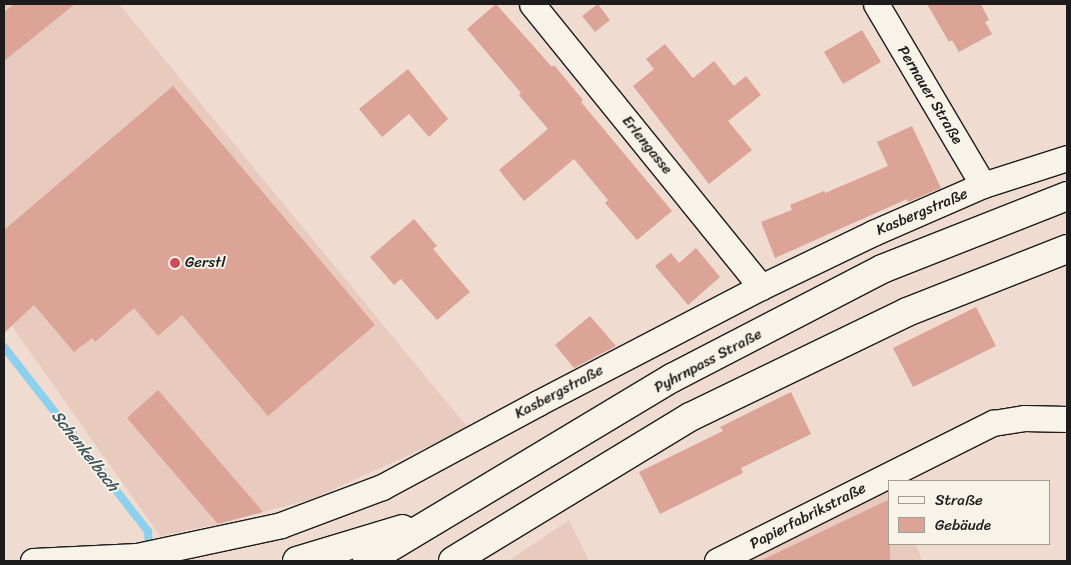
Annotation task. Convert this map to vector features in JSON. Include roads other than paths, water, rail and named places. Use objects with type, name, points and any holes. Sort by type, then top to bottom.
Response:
[{"type":"main road","name":"Pyhrnpass Straße","points":[[367,561],[672,378],[882,269],[1067,196]]},
{"type":"main road","points":[[453,561],[471,554],[690,417],[908,312],[1067,249]]},
{"type":"main road","points":[[297,561],[448,514]]},
{"type":"street","name":"Erlengasse","points":[[532,4],[761,287]]},
{"type":"street","name":"Pernauer Straße","points":[[876,4],[984,185]]},
{"type":"street","name":"Kasbergstraße","points":[[33,561],[137,556],[281,526],[382,487],[761,287],[873,233],[984,185],[1067,158]]},
{"type":"street","name":"Papierfabrikstraße","points":[[717,561],[992,423],[1024,418],[1067,419]]},
{"type":"waterway","name":"Schenkelbach","points":[[4,347],[148,531],[149,551]]},
{"type":"place","name":"Gerstl","points":[[175,263]]}]
